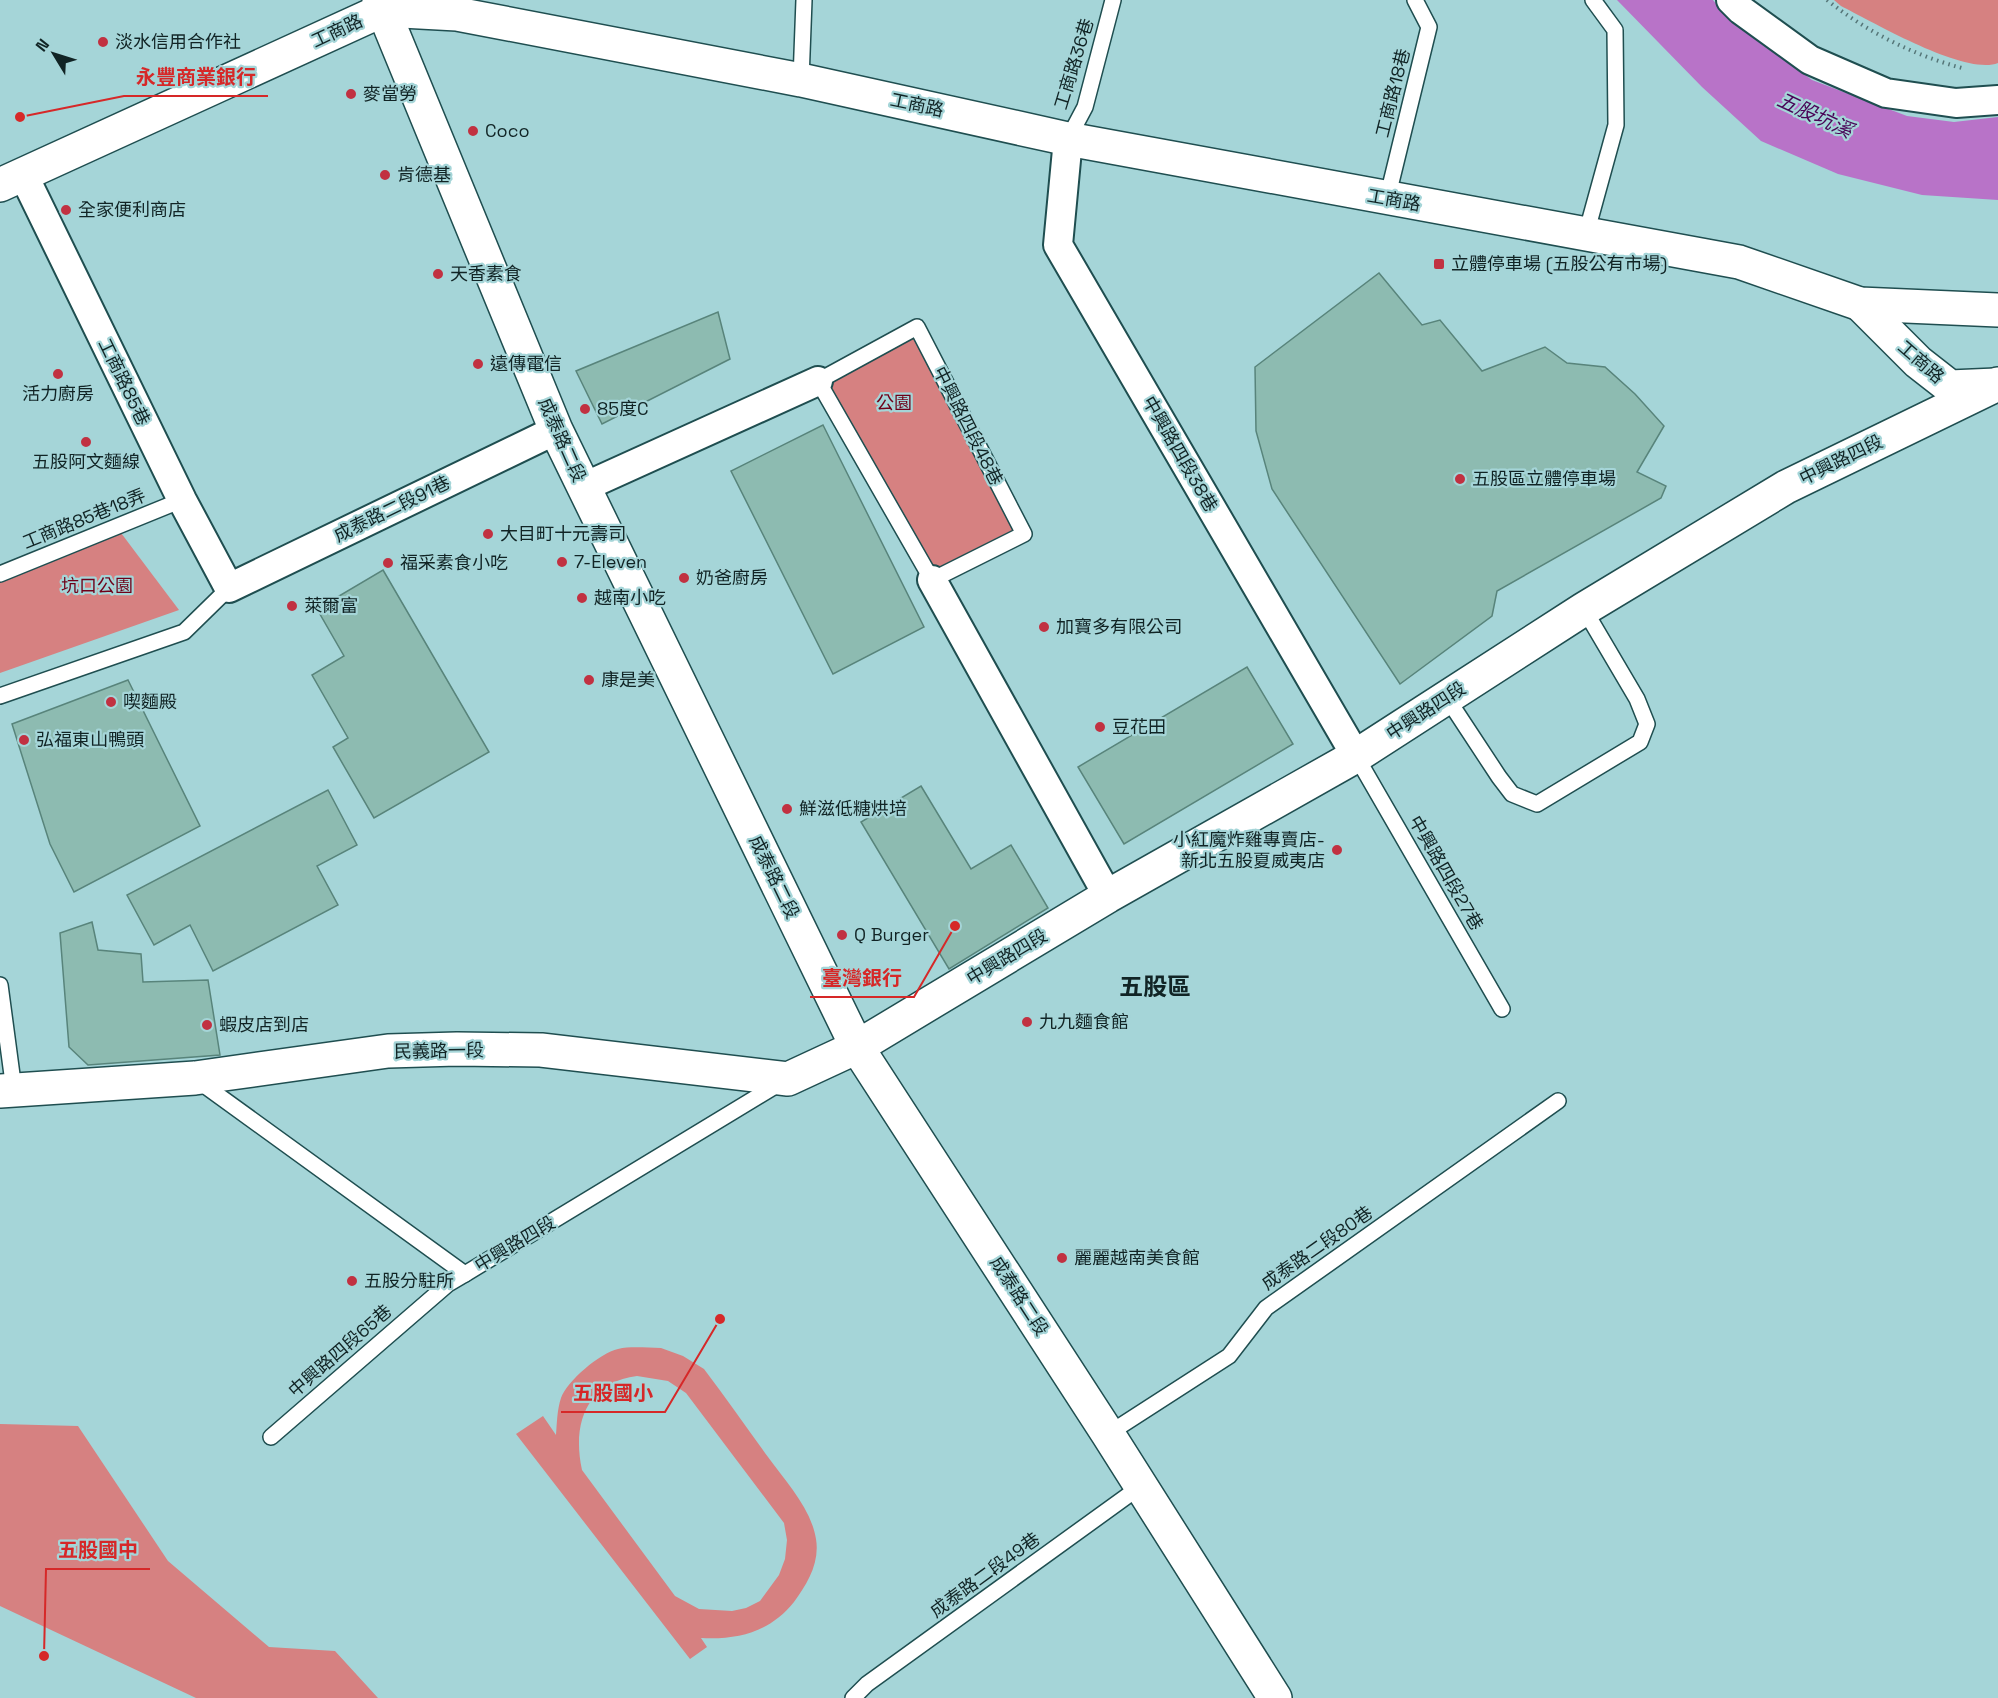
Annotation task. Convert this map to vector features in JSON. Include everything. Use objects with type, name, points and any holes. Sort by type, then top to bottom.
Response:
[{"type":"main road","name":"工商路","points":[[12,180],[381,5],[457,14],[801,80],[1068,139],[1739,262],[1860,304],[1998,310]]},
{"type":"main road","name":"成泰路二段","points":[[381,5],[556,430],[857,1047],[1108,1434],[1275,1698]]},
{"type":"main road","name":"工商路","points":[[1860,304],[1918,362],[1950,387],[1997,384]]},
{"type":"main road","name":"中興路四段","points":[[857,1047],[1108,896],[1356,756],[1584,609],[1786,487],[1997,384]]},
{"type":"main road","points":[[788,1079],[857,1047]]},
{"type":"main road","name":"民義路一段","points":[[7,1091],[195,1078],[388,1051],[458,1049],[541,1050],[788,1079]]},
{"type":"street","points":[[1731,0],[1741,10],[1810,60],[1886,93],[1956,103],[1998,100]]},
{"type":"street","name":"中興路四段38巷","points":[[1068,139],[1058,245],[1356,756]]},
{"type":"street","name":"工商路85巷","points":[[12,180],[229,588]]},
{"type":"street","name":"中興路四段48巷","points":[[584,487],[818,381]]},
{"type":"street","name":"成泰路二段91巷","points":[[229,588],[556,430]]},
{"type":"street","points":[[932,580],[1108,896]]},
{"type":"lane","points":[[801,80],[804,0]]},
{"type":"lane","name":"工商路36巷","points":[[1068,139],[1085,107],[1113,0]]},
{"type":"lane","name":"工商路18巷","points":[[1388,198],[1430,27],[1415,0]]},
{"type":"lane","points":[[1586,234],[1616,125],[1615,30],[1593,0]]},
{"type":"lane","name":"中興路四段48巷","points":[[818,381],[917,327],[1024,534],[932,580]]},
{"type":"lane","points":[[818,381],[932,580]]},
{"type":"lane","name":"工商路85巷18弄","points":[[0,574],[182,500]]},
{"type":"lane","points":[[0,696],[184,632],[229,588]]},
{"type":"lane","points":[[1447,698],[1512,794],[1537,804],[1640,742],[1647,724],[1637,699],[1584,609]]},
{"type":"lane","name":"中興路四段27巷","points":[[1356,756],[1502,1009]]},
{"type":"lane","name":"民義路一段","points":[[0,985],[7,1091]]},
{"type":"lane","name":"中興路四段","points":[[195,1078],[465,1274],[788,1079]]},
{"type":"lane","name":"成泰路二段80巷","points":[[1108,1434],[1228,1356],[1266,1308],[1558,1101]]},
{"type":"lane","name":"中興路四段65巷","points":[[270,1437],[448,1284],[465,1274]]},
{"type":"lane","name":"成泰路二段49巷","points":[[853,1698],[867,1684],[1141,1486]]},
{"type":"path","points":[[1827,0],[1846,15],[1892,42],[1932,60],[1967,70]]},
{"type":"green space","points":[[1834,0],[1998,0],[1998,63],[1983,65],[1942,55],[1841,6]]},
{"type":"green space","name":"公園","points":[[917,327],[1024,534],[932,580],[818,381]]},
{"type":"green space","name":"坑口公園","points":[[115,525],[179,610],[0,673],[0,571]]},
{"type":"green space","points":[[661,1348],[683,1356],[704,1369],[797,1496],[809,1517],[817,1548],[808,1580],[794,1602],[775,1621],[740,1635],[701,1638],[707,1647],[690,1659],[516,1434],[543,1416],[556,1435],[558,1412],[564,1391],[585,1369],[602,1356],[618,1349]],"holes":[[[637,1376],[668,1381],[686,1393],[784,1523],[787,1540],[785,1559],[779,1575],[760,1601],[746,1608],[732,1611],[699,1609],[675,1596],[582,1470],[579,1437],[587,1408],[595,1397],[605,1387]]]},
{"type":"green space","points":[[0,1424],[78,1426],[168,1561],[269,1647],[335,1651],[378,1698],[196,1698],[0,1606]]},
{"type":"water","name":"五股坑溪","points":[[1617,0],[1713,0],[1726,16],[1812,80],[1907,116],[1954,122],[1998,117],[1998,200],[1922,195],[1838,174],[1761,141],[1702,87]]},
{"type":"building","name":"五股區立體停車場","points":[[1379,273],[1422,325],[1440,320],[1482,371],[1545,347],[1567,363],[1605,367],[1635,394],[1664,426],[1637,472],[1666,486],[1661,498],[1497,591],[1492,616],[1400,684],[1272,489],[1256,431],[1255,367]]},
{"type":"building","points":[[718,312],[730,359],[602,424],[576,371]]},
{"type":"building","points":[[823,425],[924,627],[833,674],[731,471]]},
{"type":"building","points":[[383,570],[489,752],[374,818],[333,747],[348,738],[312,675],[344,656],[317,609]]},
{"type":"building","points":[[1247,667],[1293,744],[1124,844],[1078,767]]},
{"type":"building","points":[[128,680],[200,826],[74,892],[50,844],[12,724]]},
{"type":"building","points":[[921,786],[971,869],[1011,845],[1048,908],[949,969],[861,822]]},
{"type":"building","points":[[328,790],[357,845],[317,866],[338,905],[213,971],[190,925],[154,945],[127,895]]},
{"type":"building","points":[[92,922],[98,950],[141,954],[143,982],[208,980],[220,1055],[88,1065],[69,1047],[60,933]]},
{"type":"place","name":"淡水信用合作社","points":[[103,42]]},
{"type":"place","name":"麥當勞","points":[[351,94]]},
{"type":"place","name":"永豐商業銀行","points":[[20,117]]},
{"type":"place","name":"Coco","points":[[473,131]]},
{"type":"place","name":"肯德基","points":[[385,175]]},
{"type":"place","name":"全家便利商店","points":[[66,210]]},
{"type":"place","name":"立體停車場 (五股公有市場)","points":[[1439,264]]},
{"type":"place","name":"天香素食","points":[[438,274]]},
{"type":"place","name":"遠傳電信","points":[[478,364]]},
{"type":"place","name":"活力廚房","points":[[58,374]]},
{"type":"place","name":"85度C","points":[[585,409]]},
{"type":"place","name":"五股阿文麵線","points":[[86,442]]},
{"type":"place","name":"五股區立體停車場","points":[[1460,479]]},
{"type":"place","name":"大目町十元壽司","points":[[488,534]]},
{"type":"place","name":"7-Eleven","points":[[562,562]]},
{"type":"place","name":"福采素食小吃","points":[[388,563]]},
{"type":"place","name":"奶爸廚房","points":[[684,578]]},
{"type":"place","name":"越南小吃","points":[[582,598]]},
{"type":"place","name":"萊爾富","points":[[292,606]]},
{"type":"place","name":"加寶多有限公司","points":[[1044,627]]},
{"type":"place","name":"康是美","points":[[589,680]]},
{"type":"place","name":"喫麵殿","points":[[111,702]]},
{"type":"place","name":"豆花田","points":[[1100,727]]},
{"type":"place","name":"弘福東山鴨頭","points":[[24,740]]},
{"type":"place","name":"鮮滋低糖烘培","points":[[787,809]]},
{"type":"place","name":"小紅魔炸雞專賣店- 新北五股夏威夷店","points":[[1337,850]]},
{"type":"place","name":"臺灣銀行","points":[[955,926]]},
{"type":"place","name":"Q Burger","points":[[842,935]]},
{"type":"place","name":"九九麵食館","points":[[1027,1022]]},
{"type":"place","name":"蝦皮店到店","points":[[207,1025]]},
{"type":"place","name":"麗麗越南美食館","points":[[1062,1258]]},
{"type":"place","name":"五股分駐所","points":[[352,1281]]},
{"type":"place","name":"五股國小","points":[[720,1319]]},
{"type":"place","name":"五股國中","points":[[44,1656]]},
{"type":"district","name":"五股區","points":[[1155,987]]}]
